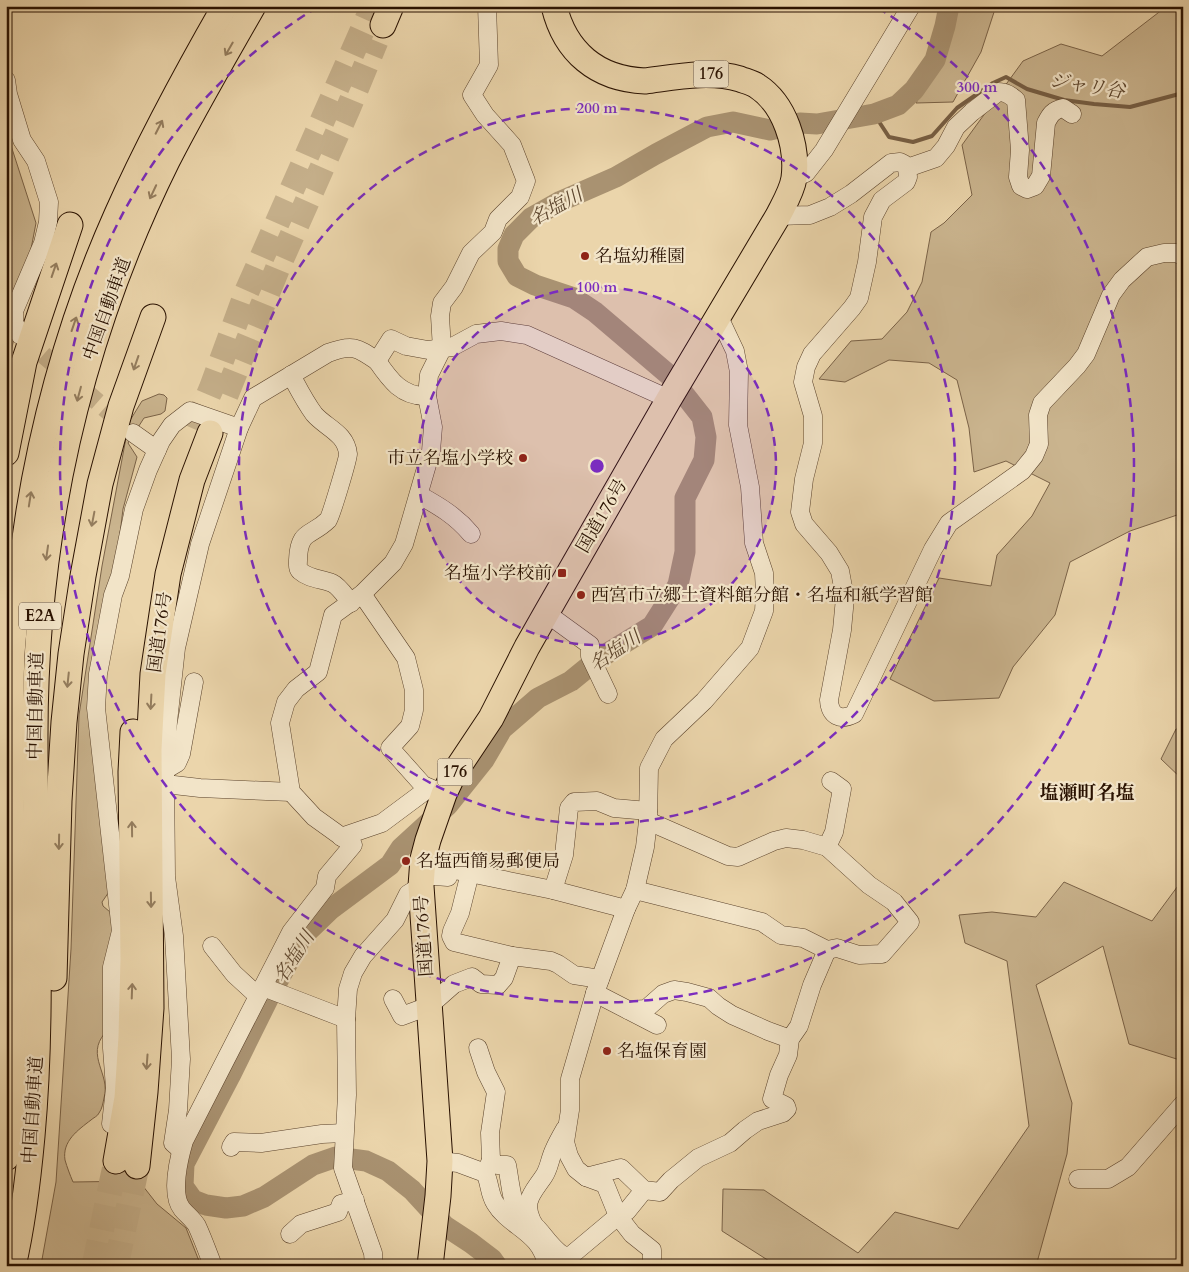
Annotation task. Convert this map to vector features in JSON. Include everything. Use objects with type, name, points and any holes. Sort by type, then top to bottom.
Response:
[{"type":"highway","name":"中国自動車道","points":[[6,1158],[12,1101],[15,1017],[11,739],[12,653],[20,568],[31,494],[52,400],[64,356],[87,288],[116,216],[148,148],[180,84],[224,6]]},
{"type":"highway","name":"中国自動車道","points":[[15,1258],[28,1179],[35,1108],[39,1027],[35,743],[36,658],[43,575],[55,497],[69,430],[86,366],[127,252],[167,162],[201,97],[253,6]]},
{"type":"highway","name":"国道176号","points":[[430,1266],[440,1161],[421,881],[436,791],[452,775],[491,718],[526,647],[672,393],[778,216],[791,189],[794,178],[795,153],[792,138],[774,100],[756,85],[738,78],[712,74],[645,81],[625,79],[606,73],[586,60],[565,36],[554,6]]},
{"type":"highway","points":[[6,453],[24,362],[70,225]]},
{"type":"highway","points":[[15,1258],[32,1188],[50,1032],[56,958],[64,722],[71,654],[100,484],[121,406],[152,317]]},
{"type":"highway","name":"国道176号","points":[[120,1162],[127,1098],[134,959],[131,772],[137,675],[153,573],[178,473],[202,431]]},
{"type":"highway","points":[[6,996],[12,1101]]},
{"type":"street","points":[[213,1266],[198,1228],[192,1219],[180,1208],[176,1179],[181,1150],[291,932],[325,888],[327,876],[352,845],[314,817],[291,792],[280,723],[286,702],[296,688],[318,672],[333,615],[356,598],[393,563],[404,544],[432,451],[434,427],[427,396],[429,375],[442,349],[440,316],[442,303],[454,287],[471,253],[493,232],[498,218],[520,197],[526,181],[512,145],[485,115],[472,95],[489,65],[487,6]]},
{"type":"street","points":[[794,178],[806,173],[824,150],[911,6]]},
{"type":"street","points":[[6,80],[8,94],[22,140],[36,161],[49,202],[48,222],[43,243],[14,311],[14,322],[20,335]]},
{"type":"street","points":[[907,168],[936,158],[961,122],[998,92],[1003,92],[1016,100],[1020,150],[1018,177],[1021,186],[1026,189],[1035,186],[1041,176],[1046,124],[1049,116],[1056,109],[1063,108],[1072,114]]},
{"type":"street","points":[[778,216],[810,215],[830,207],[851,194],[891,163],[900,162],[907,168],[908,177],[906,182],[882,200],[872,217],[867,262],[859,298],[812,354],[808,360],[804,375],[804,385],[813,416],[813,444],[804,480],[800,512],[804,524],[829,553],[840,571],[845,598],[842,630],[829,700],[833,715],[839,718],[854,714],[933,549],[948,523],[1022,471],[1034,456],[1039,444],[1038,415],[1042,403],[1086,354],[1111,295],[1122,280],[1147,257],[1164,253],[1176,253],[1183,256]]},
{"type":"street","points":[[652,1266],[652,1250],[632,1234],[618,1216],[605,1184],[586,1177],[576,1169],[569,1156],[565,1142],[570,1110],[570,1079],[598,986],[626,909],[635,890],[645,847],[648,816],[648,768],[664,740],[704,701],[750,648],[764,611],[764,573],[754,543],[750,487],[738,424],[739,372],[735,351],[718,315]]},
{"type":"street","points":[[377,361],[391,339],[406,346],[428,350],[442,349],[452,347],[476,334],[500,331],[527,335],[672,393]]},
{"type":"street","points":[[181,1150],[172,1143],[178,1110],[181,1059],[174,936],[166,877],[165,777],[168,722],[176,648],[200,544],[239,428],[253,398],[328,352],[341,348],[360,349],[377,361],[388,376],[402,389],[411,395],[427,396]]},
{"type":"street","points":[[291,375],[302,397],[314,414],[325,426],[341,435],[348,455],[329,519],[303,539],[298,546],[298,566],[300,571],[318,580],[334,584],[356,598],[406,658],[414,690],[414,710],[410,726],[390,748],[423,785],[436,791]]},
{"type":"street","points":[[120,1162],[112,1048],[112,967],[121,931],[96,708],[98,674],[113,595],[120,576],[134,509],[148,470],[162,441],[172,426],[190,411],[239,428]]},
{"type":"street","points":[[133,433],[157,450]]},
{"type":"street","points":[[419,495],[460,520],[471,534]]},
{"type":"street","points":[[546,613],[590,644],[590,656],[608,694]]},
{"type":"street","points":[[165,777],[182,754],[194,682]]},
{"type":"street","points":[[165,777],[200,788],[291,792]]},
{"type":"street","points":[[827,847],[834,832],[842,789],[831,780]]},
{"type":"street","points":[[341,837],[382,823],[436,791]]},
{"type":"street","points":[[552,890],[564,855],[569,808],[574,802],[597,801],[614,808],[648,816],[728,856],[738,857],[774,840],[786,838],[804,840],[827,847],[869,885],[894,902],[910,922],[882,954],[859,955],[837,948],[827,950],[802,938],[781,935],[762,922],[635,890]]},
{"type":"street","points":[[374,1266],[373,1253],[343,1168],[348,989],[353,973],[363,956],[395,920],[408,894],[421,881],[448,877],[450,869],[552,890],[626,909]]},
{"type":"street","points":[[470,873],[466,895],[452,931],[451,936],[454,942],[512,956],[558,964],[574,975],[598,986],[628,1010],[657,1025]]},
{"type":"street","points":[[212,946],[234,974],[261,992],[346,1019]]},
{"type":"street","points":[[586,1177],[620,1168],[644,1190],[660,1192],[670,1180],[698,1158],[730,1143],[758,1122],[783,1113],[787,1109],[786,1106],[772,1099],[779,1075],[788,1055],[790,1039],[799,1026],[812,984],[827,950]]},
{"type":"street","points":[[393,999],[402,1016],[429,1006],[454,984],[472,977],[481,984],[498,985],[504,978],[512,956]]},
{"type":"street","points":[[628,1010],[646,1009],[663,994],[674,990],[687,992],[709,998],[732,1015],[790,1039]]},
{"type":"street","points":[[478,1048],[486,1072],[496,1092],[490,1133],[488,1166],[493,1201],[502,1212],[534,1237],[545,1257],[547,1266]]},
{"type":"street","points":[[1078,1179],[1108,1179],[1128,1167],[1183,1104]]},
{"type":"street","points":[[567,1127],[555,1147],[545,1175],[530,1195],[528,1207],[529,1216],[534,1225],[549,1243],[565,1257],[569,1257],[626,1211],[644,1190]]},
{"type":"street","points":[[231,1147],[234,1142],[261,1143],[322,1134],[344,1140]]},
{"type":"street","points":[[440,1161],[488,1166],[508,1165],[515,1203],[520,1216],[534,1225]]},
{"type":"street","points":[[290,1234],[301,1224],[338,1212],[341,1204],[355,1200]]},
{"type":"shaded area","points":[[957,6],[996,6],[981,52],[953,102],[916,103],[945,48]]},
{"type":"shaded area","points":[[1167,6],[1183,6],[1183,513],[1130,531],[1070,562],[1055,615],[1013,667],[999,698],[934,701],[890,679],[939,578],[991,586],[997,555],[1032,516],[1050,483],[1006,461],[974,472],[969,428],[957,380],[929,363],[889,360],[845,382],[819,379],[851,341],[882,339],[907,312],[922,282],[931,232],[944,223],[972,195],[962,145],[1023,61],[1061,44],[1102,56]]},
{"type":"shaded area","points":[[6,130],[36,223],[6,379]]},
{"type":"shaded area","points":[[159,394],[167,398],[165,411],[161,414],[144,418],[128,443],[137,457],[123,509],[116,566],[90,692],[113,886],[102,902],[103,906],[110,912],[114,926],[105,1033],[97,1049],[105,1089],[103,1102],[98,1115],[76,1132],[68,1142],[65,1160],[73,1182],[139,1181],[157,1204],[186,1228],[201,1266],[47,1266],[41,1265],[56,1182],[71,949],[79,715],[102,566],[129,422],[142,401]]},
{"type":"shaded area","points":[[1176,729],[1183,729],[1183,780],[1161,759]]},
{"type":"shaded area","points":[[1183,879],[1183,1061],[1129,1044],[1103,946],[1036,985],[1072,1103],[1067,1154],[1036,1266],[777,1266],[722,1231],[723,1189],[764,1190],[858,1253],[895,1212],[958,1229],[1029,1126],[1007,961],[965,943],[959,915],[992,912],[1036,917],[1064,882],[1152,921]]},
{"type":"waterway","name":"名塩川","points":[[497,1266],[492,1259],[445,1226],[412,1190],[388,1171],[366,1161],[336,1157],[313,1165],[264,1197],[243,1206],[226,1208],[206,1205],[193,1200],[183,1186],[184,1164],[268,999],[302,937],[331,909],[390,865],[401,848],[448,805],[484,760],[502,729],[538,698],[571,681],[598,659],[652,626],[678,585],[685,552],[685,498],[704,460],[706,437],[702,417],[669,375],[595,312],[574,298],[535,285],[517,276],[508,261],[508,249],[514,235],[531,218],[561,201],[616,177],[707,127],[733,122],[770,130],[800,123],[817,124],[874,114],[898,105],[914,90],[935,60],[949,6]]},
{"type":"waterway","name":"ジャリ谷","points":[[874,114],[889,137],[913,142],[932,136],[957,108],[993,83],[1006,77],[1027,89],[1064,100],[1094,104],[1130,107],[1183,93]]},
{"type":"tunnel","points":[[194,429],[211,389],[247,291],[373,6]]},
{"type":"tunnel","points":[[226,395],[279,265],[376,41]]},
{"type":"tunnel","points":[[23,337],[124,425]]},
{"type":"tunnel","points":[[94,1266],[116,1161]]},
{"type":"tunnel","points":[[116,1266],[137,1166]]},
{"type":"place","name":"名塩幼稚園","points":[[585,256]]},
{"type":"place","name":"市立名塩小学校","points":[[523,458]]},
{"type":"place","name":"名塩小学校前","points":[[562,573]]},
{"type":"place","name":"西宮市立郷土資料館分館・名塩和紙学習館","points":[[581,595]]},
{"type":"place","name":"名塩西簡易郵便局","points":[[406,861]]},
{"type":"place","name":"名塩保育園","points":[[607,1051]]},
{"type":"district","name":"塩瀬町名塩","points":[[1087,793]]}]
